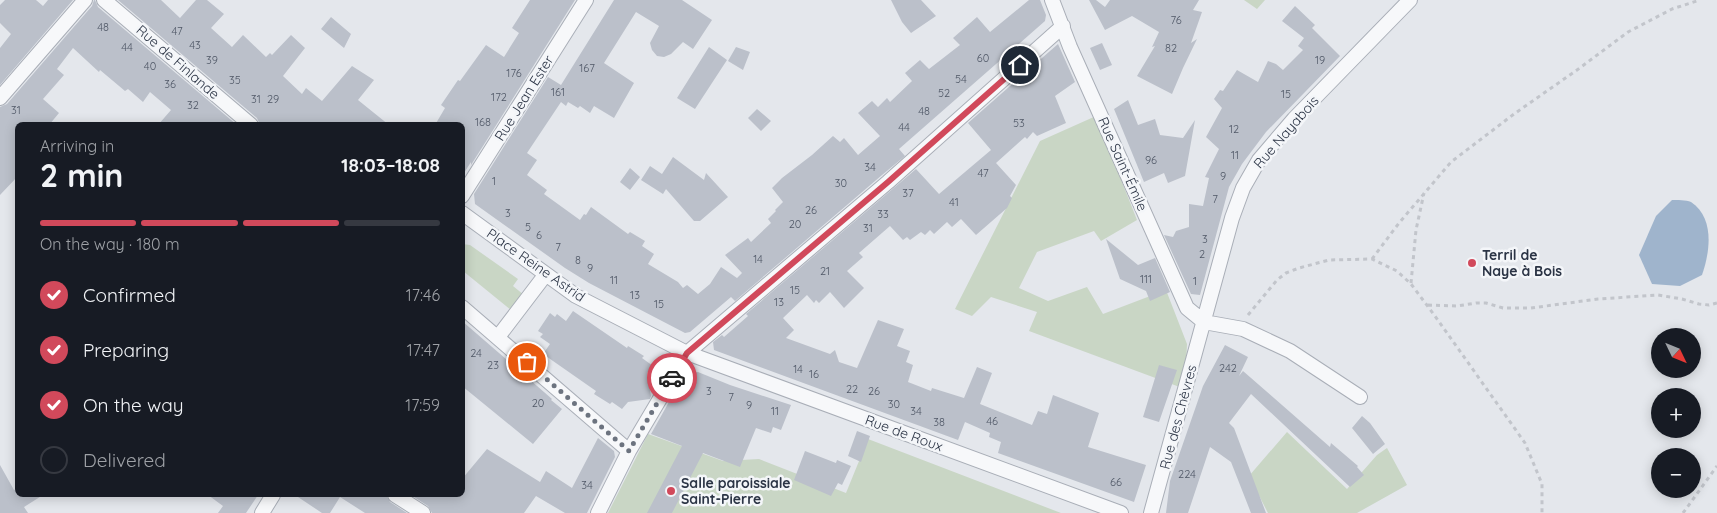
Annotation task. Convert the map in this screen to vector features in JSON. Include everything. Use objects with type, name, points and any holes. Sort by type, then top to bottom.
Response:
[{"type":"street","points":[[0,98],[85,0]]},
{"type":"street","name":"Rue de Finlande","points":[[104,0],[247,122]]},
{"type":"street","name":"Rue Jean Ester","points":[[465,191],[586,0]]},
{"type":"street","name":"Rue Saint-Émile","points":[[1052,0],[1070,47],[1187,308],[1204,322]]},
{"type":"street","name":"Rue Nayabois","points":[[1204,322],[1232,218],[1243,188],[1259,160],[1294,119],[1410,0]]},
{"type":"street","points":[[598,513],[629,451],[687,353],[888,182],[1063,26]]},
{"type":"street","name":"Place Reine Astrid","points":[[465,216],[576,296],[687,353]]},
{"type":"street","points":[[498,337],[546,274]]},
{"type":"street","points":[[465,310],[629,451]]},
{"type":"street","points":[[1204,322],[1239,328],[1290,352],[1360,397]]},
{"type":"street","name":"Rue des Chèvres","points":[[1151,513],[1204,322]]},
{"type":"street","name":"Rue de Roux","points":[[687,353],[1121,513]]},
{"type":"street","points":[[262,513],[272,497]]},
{"type":"street","points":[[398,497],[423,513]]},
{"type":"path","points":[[1372,259],[1424,192],[1451,162],[1628,32],[1672,9],[1700,0]]},
{"type":"path","points":[[1411,284],[1416,230],[1424,192]]},
{"type":"path","points":[[1239,328],[1277,280],[1286,273],[1329,260],[1372,259],[1396,271],[1411,284],[1427,305],[1525,443],[1542,484],[1542,513]]},
{"type":"path","points":[[1427,305],[1458,306],[1476,302],[1503,308],[1532,308],[1598,298],[1658,295],[1699,304],[1709,305],[1717,303]]},
{"type":"path","points":[[1683,513],[1717,466]]},
{"type":"green space","points":[[1244,0],[1265,0],[1257,9]]},
{"type":"green space","points":[[1096,116],[1137,220],[1101,241],[1094,231],[1037,252],[1019,288],[1048,301],[1087,287],[1103,314],[1166,290],[1187,344],[1185,389],[1029,331],[1037,312],[991,297],[972,316],[955,309],[1040,141]]},
{"type":"green space","points":[[465,244],[470,245],[518,279],[513,286],[524,295],[511,310],[465,273]]},
{"type":"green space","points":[[1287,432],[1347,489],[1377,455],[1387,448],[1407,485],[1357,513],[1268,513],[1249,476]]},
{"type":"green space","points":[[648,434],[723,461],[759,459],[846,493],[868,439],[1061,513],[608,513]]},
{"type":"water","points":[[1672,200],[1691,202],[1699,209],[1707,226],[1708,236],[1707,256],[1702,275],[1680,286],[1652,284],[1639,255],[1656,216]]},
{"type":"building","points":[[5,0],[36,0],[43,6],[48,0],[73,0],[0,85],[0,48],[11,34],[0,23],[0,5]]},
{"type":"building","points":[[95,0],[98,7],[233,122],[161,122],[171,110],[150,92],[143,102],[128,89],[125,91],[100,70],[99,72],[73,48],[57,69],[64,75],[43,99],[59,113],[52,122],[15,122],[15,179],[0,195],[0,107],[7,104],[92,6]]},
{"type":"building","points":[[118,0],[161,0],[180,18],[196,0],[207,0],[224,14],[211,28],[232,47],[243,35],[266,57],[270,53],[272,55],[291,35],[305,48],[283,76],[302,94],[306,88],[322,101],[352,66],[374,80],[358,100],[385,122],[259,122],[257,118]]},
{"type":"building","points":[[530,0],[575,0],[471,165],[471,162],[465,171],[465,122],[437,122],[445,108],[441,105],[486,45],[504,57],[519,33],[512,28]]},
{"type":"building","points":[[614,0],[682,0],[712,20],[693,49],[683,42],[671,54],[664,57],[657,56],[652,50],[650,43],[659,26],[636,12],[604,63],[634,83],[614,118],[594,106],[590,113],[580,106],[578,108],[568,102],[566,106],[561,102],[527,153],[537,160],[527,175],[547,190],[544,194],[580,220],[591,207],[628,234],[630,232],[645,241],[642,246],[654,254],[648,264],[678,282],[683,288],[687,285],[698,294],[710,284],[721,267],[737,278],[742,273],[725,255],[748,238],[751,242],[771,223],[768,219],[783,202],[772,188],[782,178],[833,136],[840,142],[844,138],[858,155],[880,136],[858,113],[872,101],[878,107],[887,98],[890,102],[912,81],[905,73],[920,60],[929,69],[960,45],[953,38],[977,17],[990,32],[1029,0],[1040,0],[1046,15],[1045,21],[899,149],[905,156],[735,301],[731,297],[690,332],[685,333],[589,283],[475,204],[474,194],[548,77],[561,85]]},
{"type":"building","points":[[891,0],[921,0],[936,16],[911,33],[902,22]]},
{"type":"building","points":[[1089,0],[1096,0],[1105,7],[1110,0],[1199,0],[1193,10],[1202,12],[1191,43],[1197,39],[1172,94],[1137,76],[1155,46],[1152,47],[1159,32],[1132,16],[1105,30]]},
{"type":"building","points":[[1295,6],[1315,25],[1312,28],[1340,56],[1266,132],[1242,164],[1229,187],[1200,295],[1191,294],[1164,235],[1173,237],[1176,231],[1189,227],[1189,204],[1203,206],[1209,178],[1205,177],[1219,149],[1206,137],[1222,108],[1214,99],[1220,90],[1223,91],[1237,70],[1258,82],[1268,61],[1276,64],[1283,70],[1303,50],[1298,46],[1304,38],[1282,21]]},
{"type":"building","points":[[331,17],[351,34],[344,48],[321,29]]},
{"type":"building","points":[[1102,43],[1112,65],[1100,70],[1090,48]]},
{"type":"building","points":[[1058,44],[1075,82],[1055,96],[1066,123],[1037,136],[1033,132],[1027,139],[1025,137],[996,163],[1016,185],[1010,196],[1012,198],[1007,208],[976,235],[961,219],[952,227],[947,222],[934,234],[930,230],[925,235],[921,232],[910,240],[907,237],[903,240],[890,226],[859,253],[863,257],[847,271],[864,288],[844,308],[830,292],[819,303],[816,300],[814,303],[807,295],[783,318],[794,330],[786,338],[830,354],[835,350],[839,362],[857,368],[878,320],[904,329],[897,346],[910,351],[906,362],[913,365],[908,382],[931,391],[932,388],[964,398],[977,367],[992,373],[980,404],[1032,425],[1038,411],[1047,414],[1053,395],[1099,413],[1088,447],[1146,465],[1134,502],[998,453],[1001,442],[989,437],[990,433],[965,422],[958,440],[714,350],[713,342],[722,335],[724,337],[748,316],[746,314],[916,169],[939,194],[991,150],[968,123]]},
{"type":"building","points":[[709,47],[727,60],[695,109],[677,98]]},
{"type":"building","points":[[736,47],[750,52],[743,70],[728,61]]},
{"type":"building","points":[[1128,100],[1138,125],[1155,119],[1160,135],[1183,138],[1195,120],[1185,176],[1168,183],[1164,173],[1144,182],[1114,109]]},
{"type":"building","points":[[757,109],[771,121],[761,131],[748,118]]},
{"type":"building","points":[[673,157],[704,180],[706,173],[728,197],[700,221],[694,221],[666,189],[663,194],[641,180],[650,166],[662,174]]},
{"type":"building","points":[[630,168],[640,177],[630,190],[620,182]]},
{"type":"building","points":[[1106,239],[1138,265],[1155,258],[1170,292],[1150,301],[1146,291],[1120,279]]},
{"type":"building","points":[[573,311],[627,348],[628,346],[644,356],[642,358],[653,366],[647,373],[650,399],[628,402],[622,409],[612,402],[610,404],[594,394],[596,391],[543,354],[550,344],[540,337],[543,334],[538,331],[550,313],[555,317],[557,314],[566,321]]},
{"type":"building","points":[[465,324],[562,409],[533,444],[465,388]]},
{"type":"building","points":[[1225,345],[1248,357],[1239,376],[1243,371],[1330,447],[1331,443],[1358,466],[1364,475],[1350,487],[1251,394],[1229,423],[1234,428],[1266,513],[1251,513],[1231,462],[1210,447],[1188,513],[1166,513],[1170,481],[1203,386]]},
{"type":"building","points":[[1159,365],[1177,370],[1159,422],[1143,417]]},
{"type":"building","points":[[698,372],[730,385],[791,405],[781,430],[773,427],[771,433],[756,428],[740,467],[703,453],[672,513],[647,513],[682,446],[651,434],[674,393],[686,382],[690,374]]},
{"type":"building","points":[[1362,416],[1370,423],[1385,444],[1373,454],[1352,428]]},
{"type":"building","points":[[857,431],[870,436],[861,462],[848,456]]},
{"type":"building","points":[[598,438],[614,451],[615,457],[587,513],[565,513],[536,496],[524,513],[432,513],[428,506],[414,497],[465,497],[465,475],[487,449],[540,482],[546,471],[572,488]]},
{"type":"building","points":[[805,451],[836,463],[837,460],[851,466],[842,485],[838,483],[831,496],[794,480]]},
{"type":"building","points":[[0,465],[15,490],[15,497],[40,497],[24,507],[28,513],[0,513]]},
{"type":"building","points":[[211,497],[257,497],[246,513],[218,513],[223,506]]},
{"type":"building","points":[[298,497],[340,497],[330,513],[322,513]]},
{"type":"building","points":[[340,497],[387,497],[390,502],[407,513],[365,513]]},
{"type":"way so far","points":[[527,362],[629,451],[672,378]]},
{"type":"place","name":"Terril de Naye à Bois","points":[[1472,263]]},
{"type":"place","name":"Salle paroissiale Saint-Pierre","points":[[671,491]]},
{"type":"route","points":[[672,378],[687,353],[888,182],[1020,65]]}]
